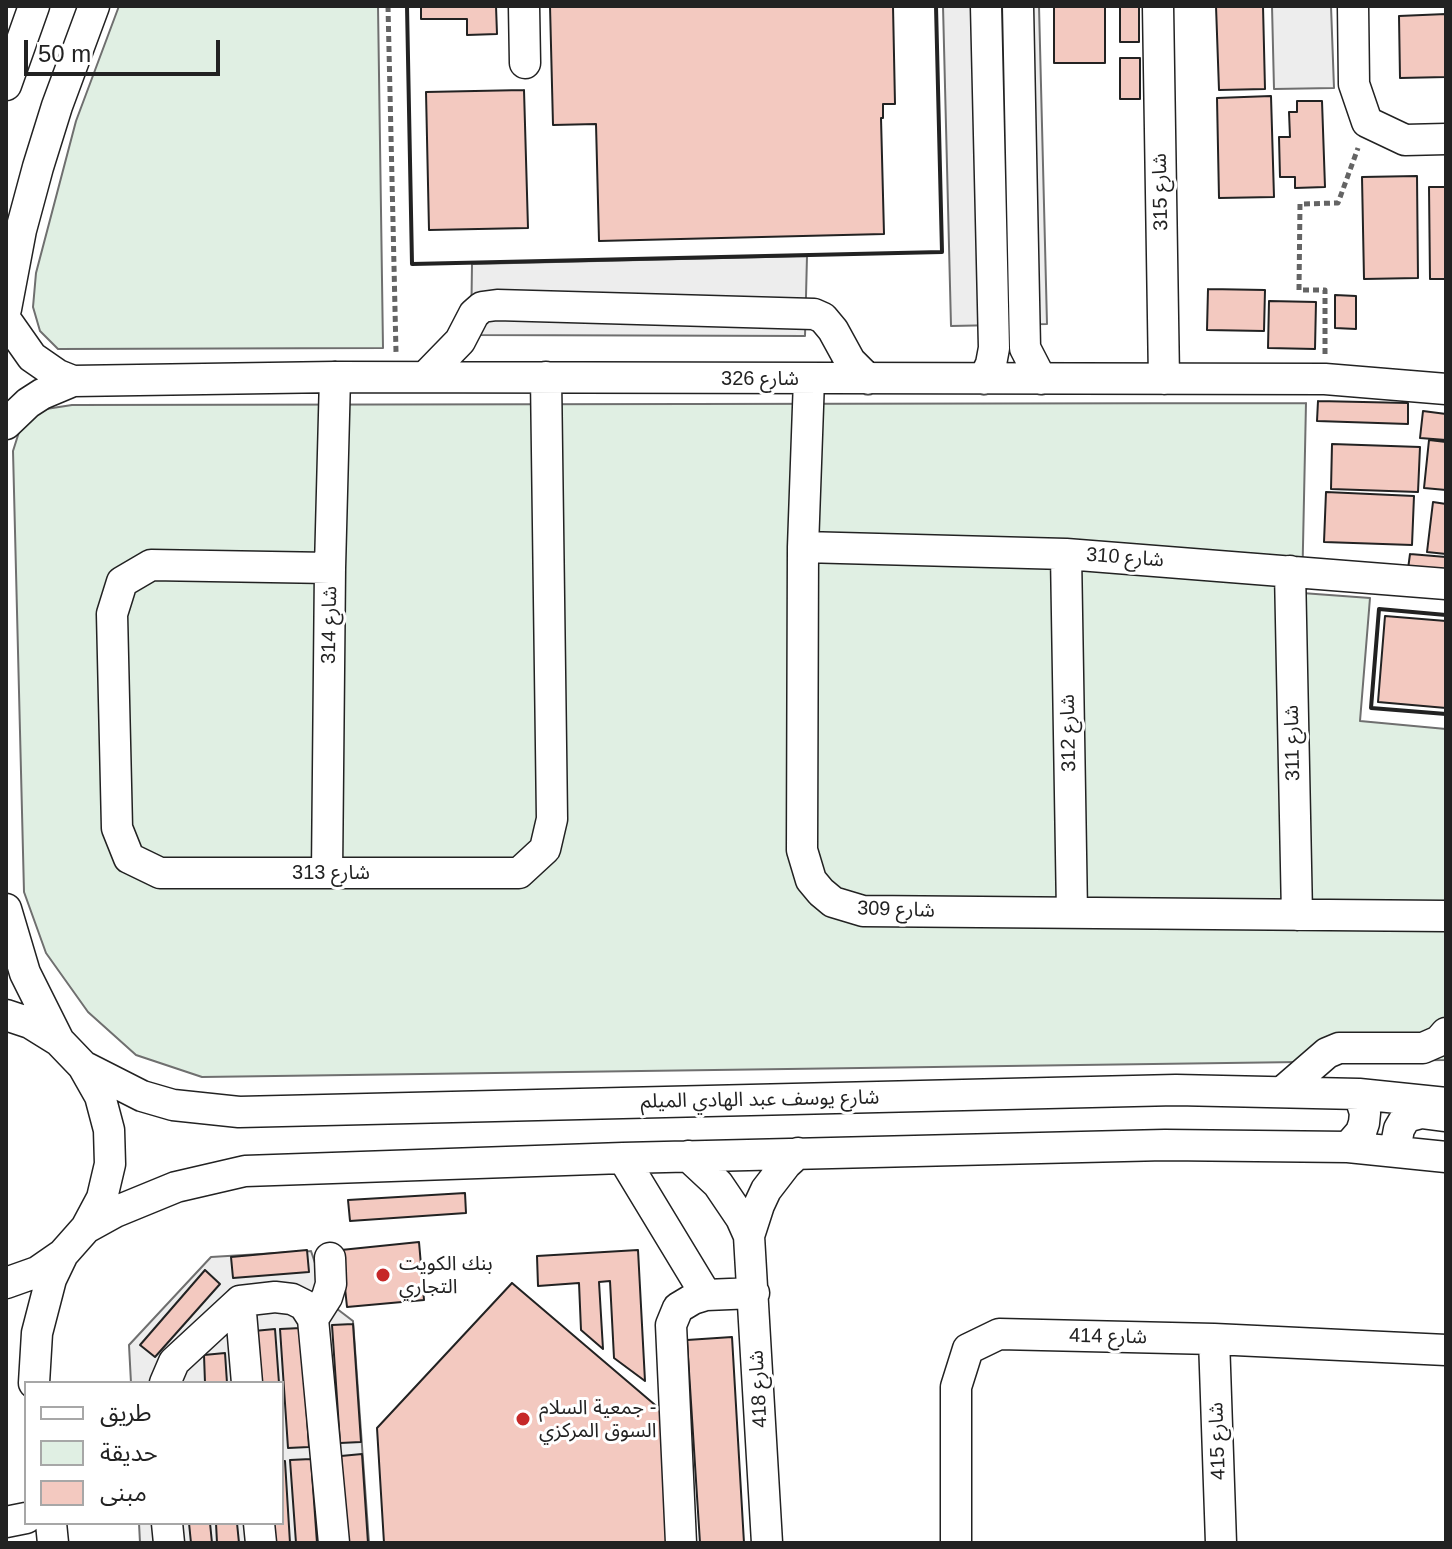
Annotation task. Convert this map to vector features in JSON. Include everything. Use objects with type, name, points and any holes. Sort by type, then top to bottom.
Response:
[{"type":"street","points":[[6,85],[34,6]]},
{"type":"street","points":[[6,309],[21,230],[38,167],[94,6]]},
{"type":"street","points":[[524,6],[525,63]]},
{"type":"street","points":[[984,379],[994,348],[986,6]]},
{"type":"street","points":[[1018,6],[1025,348],[1041,379]]},
{"type":"street","name":"شارع 315","points":[[1158,6],[1164,379]]},
{"type":"street","points":[[1353,6],[1354,84],[1367,122],[1405,140],[1446,139]]},
{"type":"street","points":[[411,377],[460,341],[474,314],[482,307],[497,305],[814,314],[823,318],[833,330],[850,361],[868,379]]},
{"type":"street","points":[[6,320],[32,357],[73,381]]},
{"type":"street","name":"شارع 326","points":[[6,424],[35,398],[73,381],[335,377],[1325,379],[1446,389]]},
{"type":"street","name":"شارع 314","points":[[327,873],[335,377]]},
{"type":"street","name":"شارع 313","points":[[330,568],[151,565],[122,582],[112,614],[117,828],[129,858],[160,873],[519,873],[545,849],[552,819],[546,377]]},
{"type":"street","name":"شارع 309","points":[[809,379],[803,547],[802,850],[811,880],[833,902],[863,911],[1446,916]]},
{"type":"street","name":"شارع 310","points":[[803,547],[1066,554],[1446,584]]},
{"type":"street","name":"شارع 312","points":[[1066,554],[1072,913]]},
{"type":"street","name":"شارع 311","points":[[1290,571],[1297,915]]},
{"type":"street","points":[[6,909],[25,973],[59,1041]]},
{"type":"street","points":[[6,1015],[30,1023],[59,1041],[83,1066],[103,1107],[109,1130],[110,1164],[102,1198],[86,1228],[63,1254],[37,1272],[6,1283]]},
{"type":"street","points":[[1282,1092],[1327,1053],[1339,1048],[1423,1048],[1439,1041],[1446,1033]]},
{"type":"street","name":"شارع يوسف عبد الهادي الميلم","points":[[83,1066],[142,1096],[173,1105],[239,1112],[1176,1090],[1359,1094],[1446,1103]]},
{"type":"street","points":[[1348,1147],[1361,1132],[1364,1123],[1365,1113],[1359,1094]]},
{"type":"street","points":[[1395,1150],[1399,1129],[1406,1117],[1421,1113],[1446,1116]]},
{"type":"street","points":[[86,1228],[115,1212],[176,1187],[245,1171],[688,1156],[1165,1145],[1348,1147],[1446,1157]]},
{"type":"street","name":"شارع 418","points":[[749,1236],[766,1190],[798,1153]]},
{"type":"street","name":"شارع 418","points":[[688,1156],[718,1184],[749,1236],[767,1543]]},
{"type":"street","points":[[623,1158],[706,1295]]},
{"type":"street","points":[[34,1381],[37,1333],[51,1279],[63,1254]]},
{"type":"street","points":[[313,1319],[331,1284],[330,1258]]},
{"type":"street","points":[[681,1543],[671,1325],[678,1308],[693,1299],[706,1295],[754,1293]]},
{"type":"street","points":[[166,1381],[174,1362],[240,1301],[275,1297],[292,1299],[304,1305],[313,1319],[334,1543]]},
{"type":"street","points":[[240,1301],[247,1381]]},
{"type":"street","name":"شارع 414","points":[[956,1543],[956,1387],[968,1349],[999,1334],[1214,1339],[1446,1350]]},
{"type":"street","name":"شارع 415","points":[[1214,1339],[1221,1543]]},
{"type":"path","points":[[388,6],[411,377]]},
{"type":"path","points":[[1325,379],[1325,290],[1299,290],[1300,204],[1338,203],[1367,122]]},
{"type":"green space","points":[[119,6],[378,6],[383,348],[58,349],[40,331],[33,307],[36,273],[76,121]]},
{"type":"green space","points":[[1306,403],[1302,593],[1370,598],[1360,721],[1446,729],[1446,1060],[202,1077],[136,1055],[88,1012],[46,953],[24,892],[13,451],[19,432],[31,418],[46,409],[72,405]]},
{"type":"shaded area","points":[[943,6],[1039,6],[1047,324],[951,326]]},
{"type":"shaded area","points":[[1272,6],[1331,6],[1334,88],[1274,89]]},
{"type":"shaded area","points":[[807,256],[805,336],[471,335],[472,264]]},
{"type":"shaded area","points":[[311,1251],[328,1302],[353,1321],[369,1543],[140,1543],[139,1525],[284,1525],[284,1381],[131,1381],[129,1345],[211,1257]]},
{"type":"building","points":[[421,6],[496,6],[497,34],[467,35],[467,19],[421,19]]},
{"type":"building","points":[[550,6],[893,6],[895,104],[883,104],[881,118],[884,234],[599,241],[596,124],[553,125]]},
{"type":"building","points":[[1054,6],[1105,6],[1105,63],[1054,63]]},
{"type":"building","points":[[1120,6],[1139,6],[1139,42],[1120,42]]},
{"type":"building","points":[[1216,6],[1263,6],[1265,89],[1219,90]]},
{"type":"building","points":[[1446,14],[1446,77],[1400,78],[1399,16]]},
{"type":"building","points":[[1120,58],[1140,58],[1140,99],[1120,99]]},
{"type":"building","points":[[524,90],[528,228],[429,230],[426,92]]},
{"type":"building","points":[[1271,96],[1274,197],[1219,198],[1217,98]]},
{"type":"building","points":[[1297,101],[1322,101],[1325,187],[1295,188],[1295,177],[1280,177],[1279,137],[1290,137],[1289,112],[1297,112]]},
{"type":"building","points":[[1417,176],[1418,278],[1364,279],[1362,177]]},
{"type":"building","points":[[1429,187],[1446,187],[1446,279],[1430,279]]},
{"type":"building","points":[[1208,289],[1265,290],[1264,331],[1207,330]]},
{"type":"building","points":[[1335,295],[1356,296],[1356,329],[1335,328]]},
{"type":"building","points":[[1269,301],[1316,302],[1315,349],[1268,348]]},
{"type":"building","points":[[1318,401],[1408,403],[1408,424],[1317,421]]},
{"type":"building","points":[[1423,411],[1446,414],[1446,440],[1420,438]]},
{"type":"building","points":[[1429,440],[1446,442],[1446,490],[1424,488]]},
{"type":"building","points":[[1332,444],[1420,447],[1418,492],[1331,489]]},
{"type":"building","points":[[1326,492],[1414,496],[1412,545],[1324,542]]},
{"type":"building","points":[[1433,502],[1446,504],[1446,554],[1427,552]]},
{"type":"building","points":[[1410,554],[1446,557],[1446,572],[1408,569]]},
{"type":"building","points":[[1385,616],[1446,621],[1446,708],[1378,702]]},
{"type":"building","points":[[465,1193],[466,1213],[350,1221],[348,1200]]},
{"type":"building","name":"بنك الكويت التجاري","points":[[419,1242],[424,1300],[347,1307],[341,1250]]},
{"type":"building","points":[[307,1250],[309,1272],[233,1278],[231,1257]]},
{"type":"building","points":[[638,1250],[645,1381],[614,1358],[610,1281],[599,1282],[603,1349],[581,1330],[579,1283],[538,1286],[537,1256]]},
{"type":"building","points":[[205,1270],[220,1284],[155,1357],[140,1345]]},
{"type":"building","name":"جمعية السلام - السوق المركزي","points":[[512,1283],[661,1410],[667,1543],[384,1543],[377,1428]]},
{"type":"building","points":[[353,1324],[361,1442],[340,1443],[332,1325]]},
{"type":"building","points":[[301,1328],[309,1447],[288,1448],[280,1329]]},
{"type":"building","points":[[275,1329],[279,1381],[257,1381],[254,1331]]},
{"type":"building","points":[[732,1337],[744,1543],[700,1543],[687,1340]]},
{"type":"building","points":[[225,1353],[227,1381],[205,1381],[204,1355]]},
{"type":"building","points":[[362,1454],[368,1543],[347,1543],[341,1456]]},
{"type":"building","points":[[311,1459],[317,1543],[296,1543],[290,1460]]},
{"type":"building","points":[[285,1461],[290,1543],[269,1543],[267,1525],[284,1525]]},
{"type":"building","points":[[189,1525],[210,1525],[212,1543],[191,1543]]},
{"type":"building","points":[[216,1525],[237,1525],[239,1543],[217,1543]]},
{"type":"wall","points":[[407,6],[412,264],[942,252],[936,6]]},
{"type":"wall","points":[[1446,615],[1379,609],[1371,708],[1446,714]]},
{"type":"place","name":"بنك الكويت التجاري","points":[[383,1275]]},
{"type":"place","name":"جمعية السلام - السوق المركزي","points":[[523,1419]]}]
